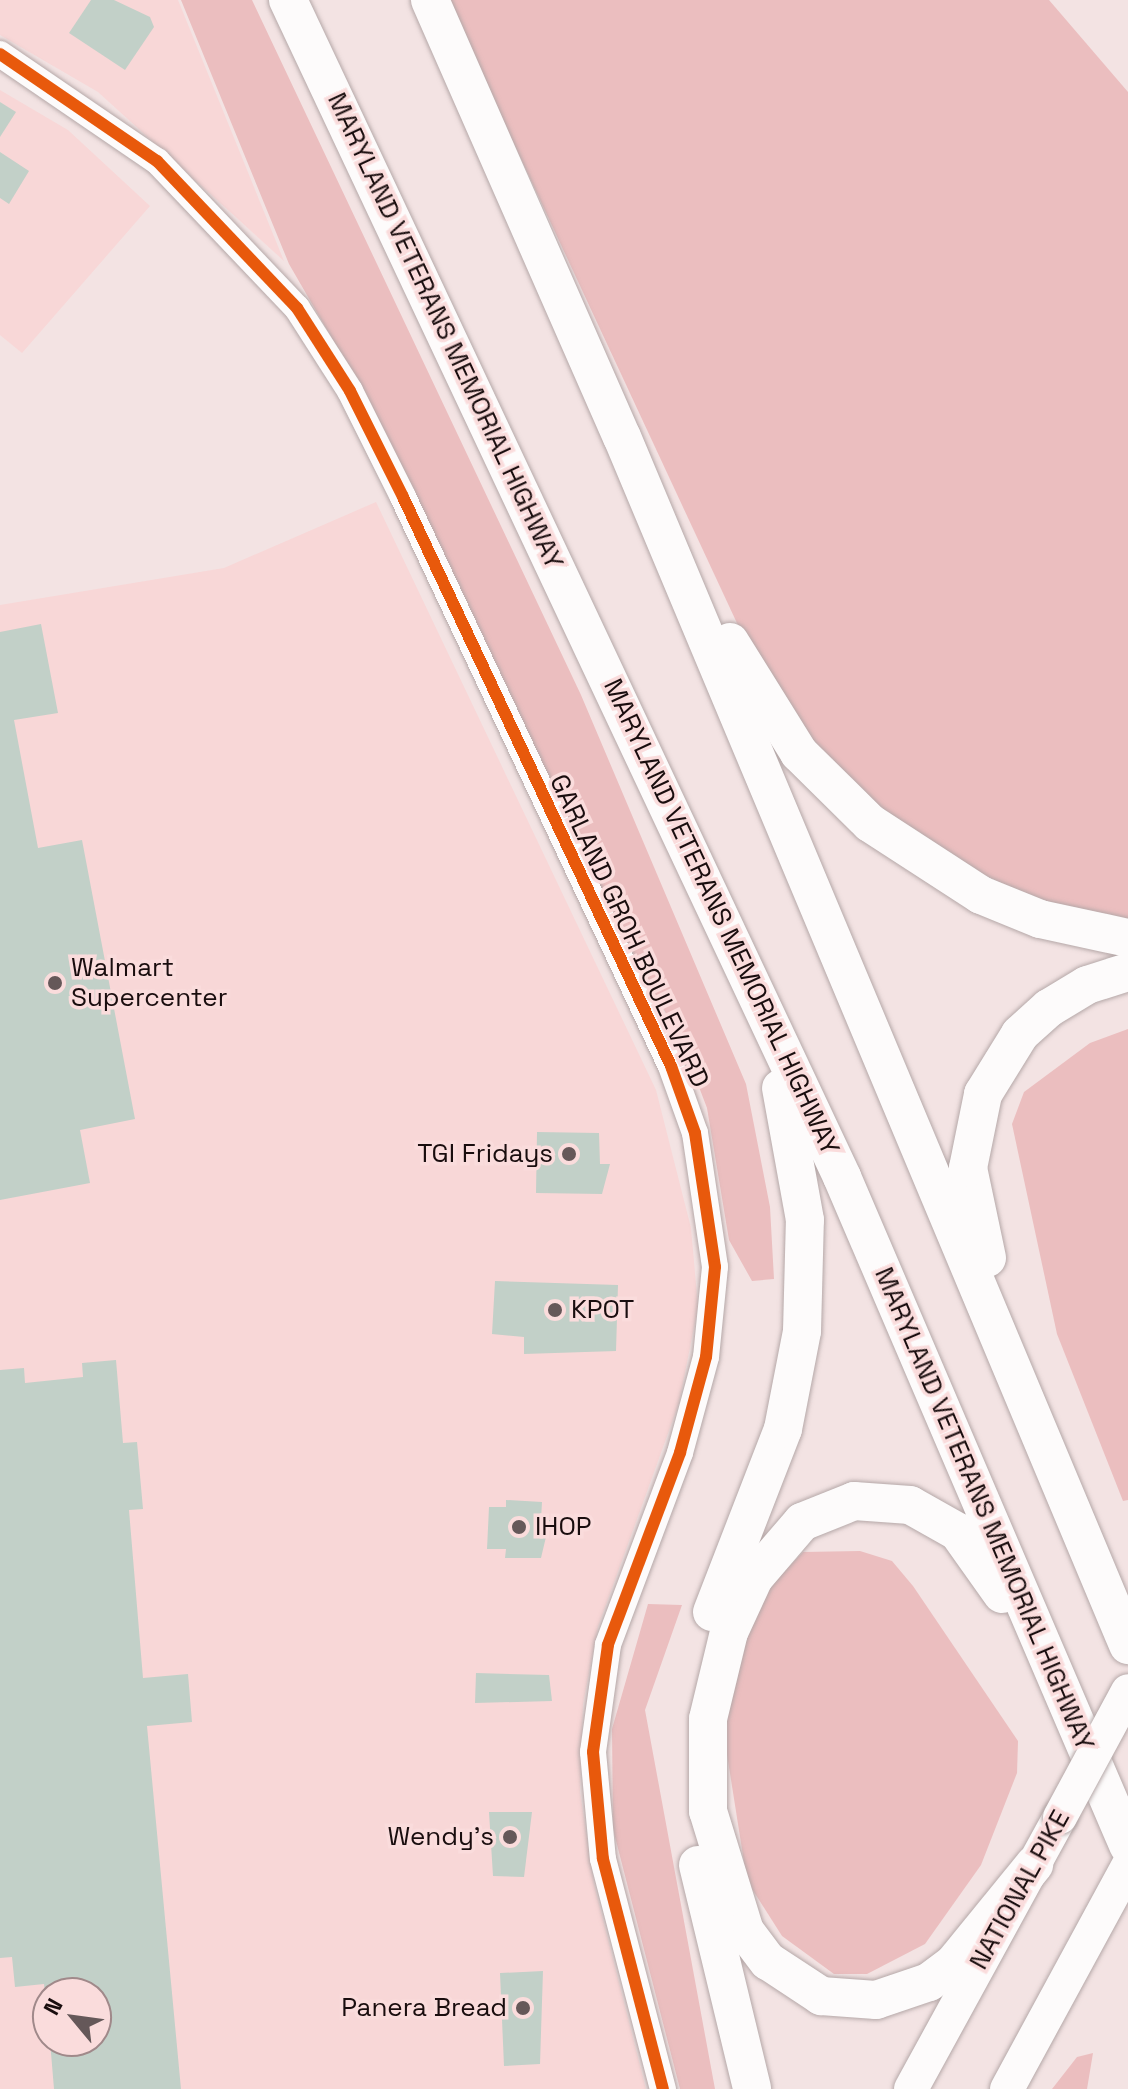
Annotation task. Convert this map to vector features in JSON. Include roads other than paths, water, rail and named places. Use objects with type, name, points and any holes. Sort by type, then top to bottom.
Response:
[{"type":"highway","name":"MARYLAND VETERANS MEMORIAL HIGHWAY","points":[[288,0],[842,1177],[1128,1845]]},
{"type":"highway","points":[[430,0],[622,437],[1128,1645]]},
{"type":"highway","points":[[622,437],[739,660],[799,753],[836,792],[927,864],[981,895],[1040,919],[1128,938]]},
{"type":"highway","points":[[704,879],[780,1082],[805,1220],[802,1331],[787,1414],[707,1623],[685,1714],[687,1812],[752,2089]]},
{"type":"highway","points":[[1072,1511],[981,1240],[968,1168],[972,1130],[983,1094],[1020,1034],[1087,985],[1128,972]]},
{"type":"highway","points":[[1034,1865],[954,1963],[929,1982],[876,2000],[821,1996],[793,1982],[745,1931],[708,1811],[708,1719],[729,1632],[754,1578],[802,1522],[827,1507],[883,1500],[935,1515],[958,1532],[1002,1592],[1112,1808]]},
{"type":"main road","name":"NATIONAL PIKE","points":[[911,2089],[1128,1691]]},
{"type":"main road","points":[[1007,2089],[1128,1866]]},
{"type":"street","name":"GARLAND GROH BOULEVARD","points":[[0,54],[157,161],[256,258],[350,391],[671,1066],[709,1198],[712,1315],[696,1405],[608,1645],[593,1752],[603,1859],[663,2089]]},
{"type":"place","name":"Walmart Supercenter","points":[[55,983]]},
{"type":"place","name":"TGI Fridays","points":[[569,1154]]},
{"type":"place","name":"KPOT","points":[[555,1310]]},
{"type":"place","name":"IHOP","points":[[519,1527]]},
{"type":"place","name":"Wendy's","points":[[510,1837]]},
{"type":"place","name":"Panera Bread","points":[[523,2008]]}]
